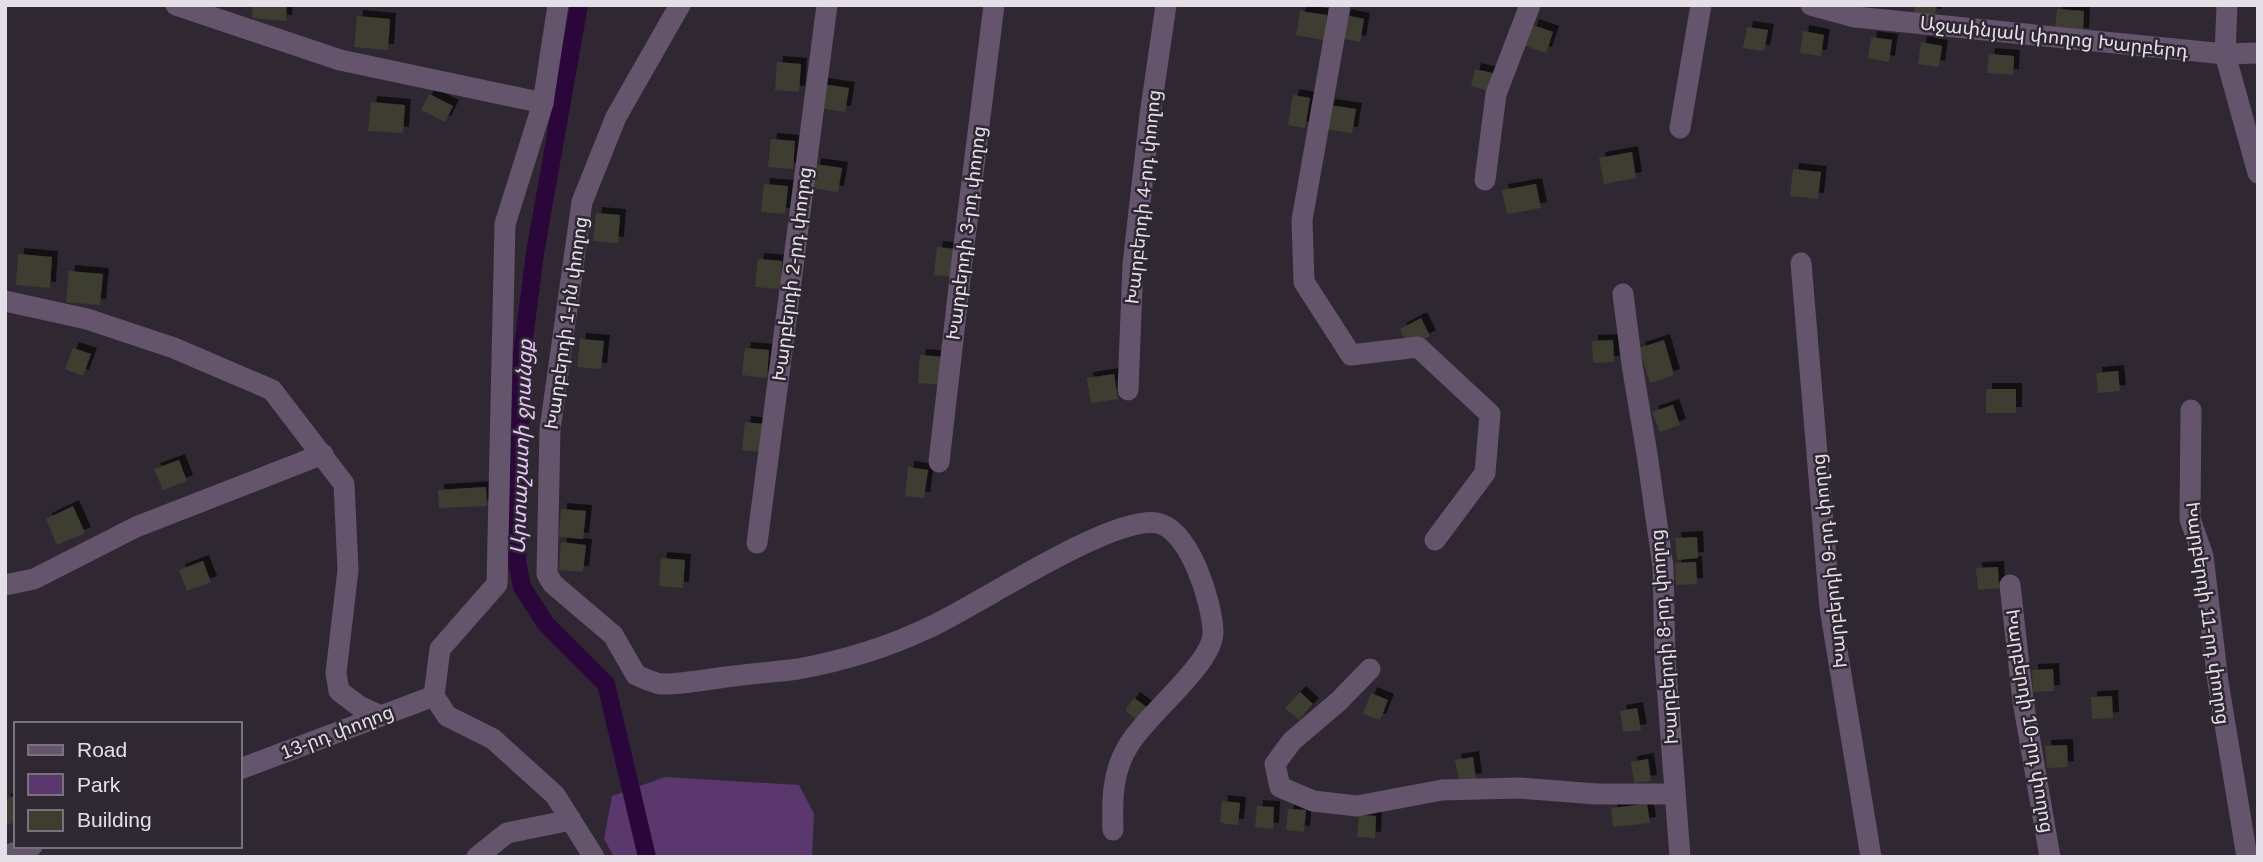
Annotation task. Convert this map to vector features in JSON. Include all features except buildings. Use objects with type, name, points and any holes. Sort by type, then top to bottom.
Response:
[{"type":"street","points":[[176,5],[340,60],[543,103]]},
{"type":"street","points":[[558,5],[543,103],[505,224],[496,584],[440,649],[434,696],[447,716],[493,739],[555,795],[594,857]]},
{"type":"street","name":"Խարբերդի 1-ին փողոց","points":[[680,5],[616,117],[582,202],[550,429],[547,573],[553,584],[613,635],[633,673],[659,684],[797,669],[842,659],[929,628],[1096,538],[1138,524],[1167,526],[1194,561],[1204,589],[1213,640],[1205,657],[1127,747],[1115,780],[1113,830]]},
{"type":"street","name":"Խարբերդի 2-րդ փողոց","points":[[757,543],[827,5]]},
{"type":"street","name":"Խարբերդի 3-րդ փողոց","points":[[940,462],[994,5]]},
{"type":"street","name":"Խարբերդի 4-րդ փողոց","points":[[1128,390],[1133,264],[1166,5]]},
{"type":"street","points":[[1340,5],[1302,220],[1304,282],[1351,355],[1418,347],[1490,414],[1486,472],[1435,540]]},
{"type":"street","points":[[1485,180],[1496,94],[1530,5]]},
{"type":"street","points":[[1680,128],[1701,5]]},
{"type":"street","name":"Աջափնյակ փողոց Խարբերդ","points":[[1811,5],[1855,17],[2225,54],[2258,53]]},
{"type":"street","points":[[2227,5],[2225,54],[2258,173]]},
{"type":"street","name":"Խարբերդի 9-րդ փողոց","points":[[1801,263],[1830,608],[1871,857]]},
{"type":"street","name":"Խարբերդի 8-րդ փողոց","points":[[1623,294],[1663,567],[1665,658],[1680,857]]},
{"type":"street","points":[[5,302],[87,320],[162,344],[272,390],[344,484],[348,570],[336,673],[339,691],[359,706],[381,716]]},
{"type":"street","name":"Խարբերդի 11-րդ փողոց","points":[[2191,410],[2190,519],[2203,556],[2218,682],[2247,857]]},
{"type":"street","points":[[5,585],[34,579],[136,527],[323,454]]},
{"type":"street","name":"Խարբերդի 10-րդ փողոց","points":[[2010,585],[2023,701],[2050,857]]},
{"type":"street","points":[[1370,669],[1339,701],[1292,741],[1275,764],[1280,787],[1313,801],[1357,806],[1455,790],[1519,788],[1596,794],[1674,794]]},
{"type":"street","name":"13-րդ փողոց","points":[[242,768],[434,696]]},
{"type":"street","points":[[477,857],[507,833],[570,820]]},
{"type":"street","points":[[5,856],[27,848]]},
{"type":"green space","points":[[665,777],[799,785],[814,814],[812,857],[614,857],[604,839],[612,796]]},
{"type":"waterway","name":"Արտաշատի ջրանցք","points":[[579,5],[535,253],[522,355],[517,561],[522,587],[546,624],[606,684],[647,857]]}]
